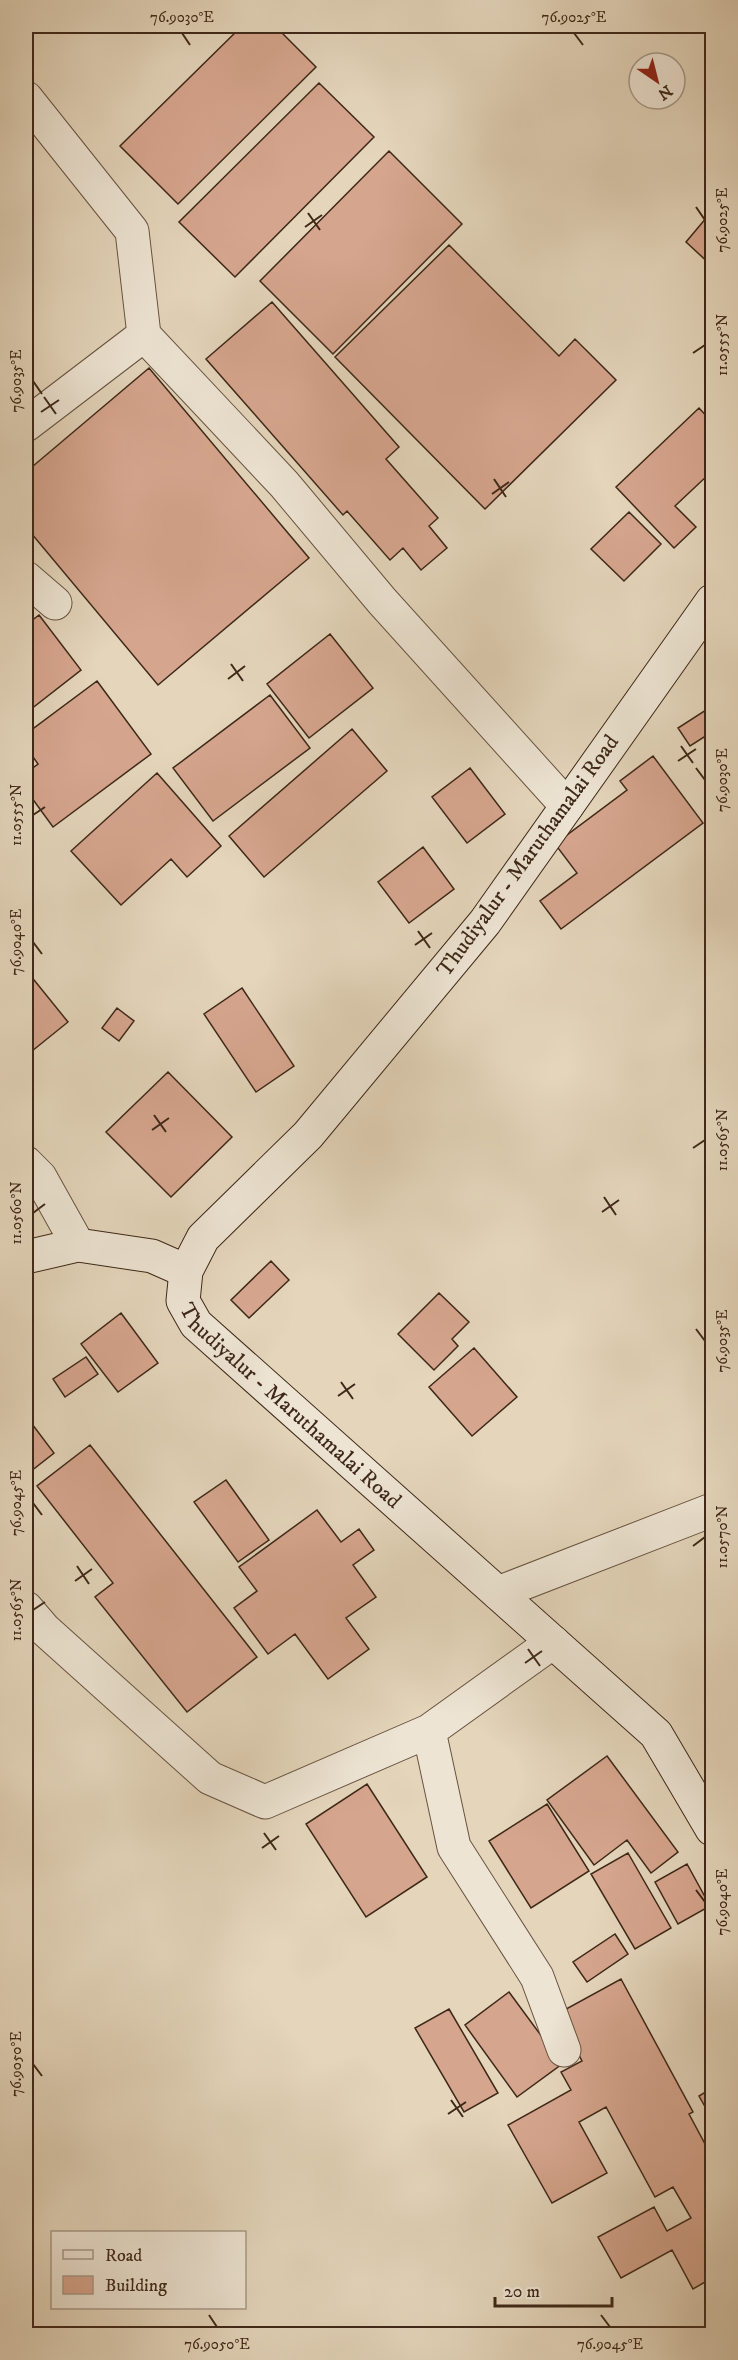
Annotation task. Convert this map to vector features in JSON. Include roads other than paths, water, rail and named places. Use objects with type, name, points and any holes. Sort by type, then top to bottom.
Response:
[{"type":"street","points":[[26,98],[132,231],[144,335],[284,484],[382,601],[567,806]]},
{"type":"street","points":[[26,425],[144,335]]},
{"type":"street","points":[[26,578],[55,603]]},
{"type":"street","name":"Thudiyalur - Maruthamalai Road","points":[[712,601],[485,922],[308,1135],[203,1238],[186,1271],[183,1302],[196,1324],[656,1734],[712,1829]]},
{"type":"street","points":[[26,1163],[40,1177],[78,1245]]},
{"type":"street","points":[[26,1257],[78,1245],[152,1256],[186,1271]]},
{"type":"street","points":[[498,1593],[712,1509]]},
{"type":"street","points":[[26,1608],[44,1629],[210,1778],[265,1802],[429,1731],[553,1642]]},
{"type":"street","points":[[429,1731],[454,1847],[537,1977],[564,2050]]}]
